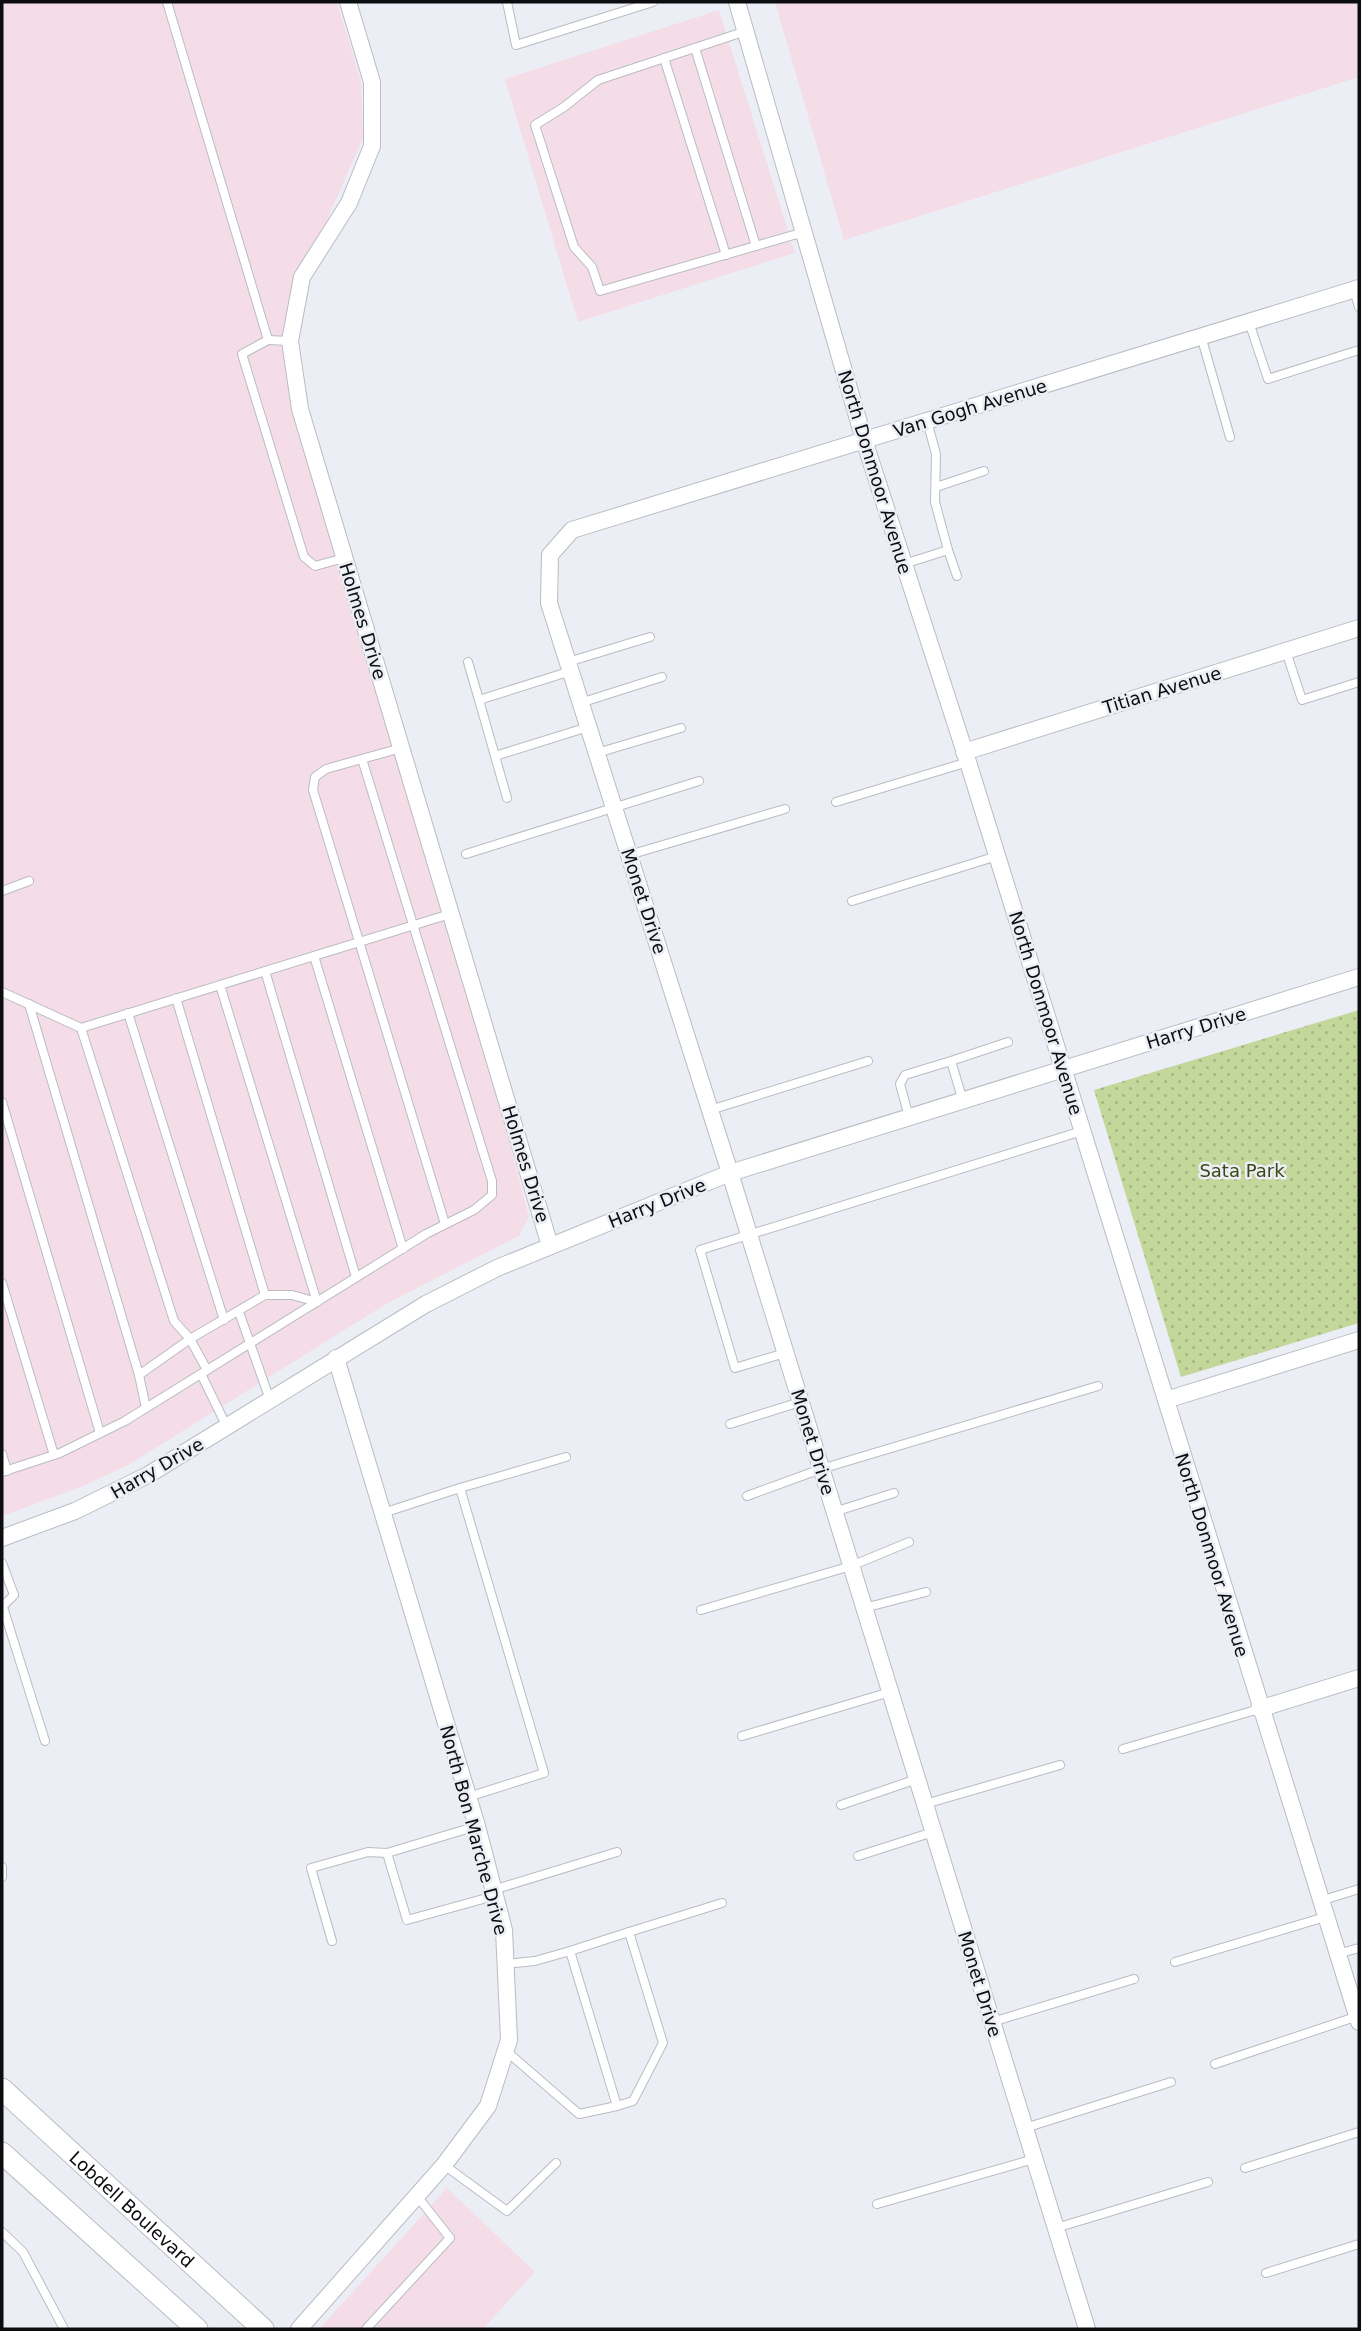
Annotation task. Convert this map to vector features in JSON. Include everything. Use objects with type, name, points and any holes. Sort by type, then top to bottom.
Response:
[{"type":"main road","name":"Lobdell Boulevard","points":[[2,2089],[263,2329]]},
{"type":"main road","points":[[2,2153],[197,2329]]},
{"type":"street","name":"Holmes Drive","points":[[348,2],[372,82],[372,146],[348,203],[302,277],[290,341],[300,409],[550,1246]]},
{"type":"street","name":"North Donmoor Avenue","points":[[737,2],[864,440],[997,856],[1259,1709],[1359,2018]]},
{"type":"street","name":"Van Gogh Avenue","points":[[550,555],[572,530],[1356,289]]},
{"type":"street","name":"Monet Drive","points":[[550,555],[549,603],[730,1173],[1087,2329]]},
{"type":"street","name":"Titian Avenue","points":[[966,757],[1359,628]]},
{"type":"street","name":"Harry Drive","points":[[2,1538],[107,1497],[227,1427],[426,1304],[497,1268],[550,1246],[730,1173],[1359,976]]},
{"type":"street","points":[[1166,1400],[1359,1340]]},
{"type":"street","name":"North Bon Marche Drive","points":[[299,2329],[444,2165],[488,2106],[509,2040],[504,1930],[477,1826],[336,1358]]},
{"type":"street","points":[[1259,1709],[1359,1678]]},
{"type":"lane","points":[[167,2],[268,340]]},
{"type":"lane","points":[[507,2],[516,45],[653,2]]},
{"type":"lane","points":[[746,31],[598,79],[564,107],[535,125],[574,247],[592,267],[600,291],[804,232]]},
{"type":"lane","points":[[695,48],[756,246]]},
{"type":"lane","points":[[664,58],[726,255]]},
{"type":"lane","points":[[1356,289],[1359,307]]},
{"type":"lane","points":[[1249,322],[1268,379],[1359,350]]},
{"type":"lane","points":[[1201,336],[1230,437]]},
{"type":"lane","points":[[290,341],[268,340],[242,354],[304,557],[315,565],[344,558]]},
{"type":"lane","points":[[927,421],[936,454],[935,502],[957,576]]},
{"type":"lane","points":[[936,487],[984,471]]},
{"type":"lane","points":[[904,564],[948,550]]},
{"type":"lane","points":[[479,700],[650,637]]},
{"type":"lane","points":[[1286,651],[1302,700],[1359,682]]},
{"type":"lane","points":[[468,662],[507,797]]},
{"type":"lane","points":[[580,703],[662,677]]},
{"type":"lane","points":[[495,756],[589,727]]},
{"type":"lane","points":[[597,753],[681,727]]},
{"type":"lane","points":[[401,748],[326,769],[314,777],[313,790],[445,1224]]},
{"type":"lane","points":[[836,802],[966,757]]},
{"type":"lane","points":[[2,1454],[4,1471],[54,1455],[100,1433],[146,1408],[356,1277],[445,1224],[474,1210],[492,1195],[492,1181],[362,759]]},
{"type":"lane","points":[[466,854],[699,781]]},
{"type":"lane","points":[[629,855],[785,809]]},
{"type":"lane","points":[[852,901],[997,856]]},
{"type":"lane","points":[[2,891],[29,881]]},
{"type":"lane","points":[[2,992],[80,1028],[450,914]]},
{"type":"lane","points":[[314,956],[403,1249]]},
{"type":"lane","points":[[265,971],[356,1277]]},
{"type":"lane","points":[[219,985],[317,1301]]},
{"type":"lane","points":[[176,998],[265,1295]]},
{"type":"lane","points":[[29,1004],[139,1375],[146,1408]]},
{"type":"lane","points":[[128,1013],[224,1320]]},
{"type":"lane","points":[[80,1028],[174,1321],[190,1339],[227,1427]]},
{"type":"lane","points":[[909,1117],[900,1084],[905,1075],[1009,1042]]},
{"type":"lane","points":[[951,1060],[963,1101]]},
{"type":"lane","points":[[710,1110],[868,1061]]},
{"type":"lane","points":[[2,1102],[100,1433]]},
{"type":"lane","points":[[785,1353],[735,1368],[699,1250],[1082,1131]]},
{"type":"lane","points":[[2,1283],[54,1455]]},
{"type":"lane","points":[[139,1375],[190,1339],[265,1295],[292,1295],[317,1301]]},
{"type":"lane","points":[[239,1312],[270,1400]]},
{"type":"lane","points":[[747,1496],[821,1469],[1098,1386]]},
{"type":"lane","points":[[730,1424],[800,1402]]},
{"type":"lane","points":[[383,1513],[566,1457]]},
{"type":"lane","points":[[460,1488],[544,1773],[468,1797]]},
{"type":"lane","points":[[834,1512],[894,1493]]},
{"type":"lane","points":[[701,1609],[851,1566],[909,1542]]},
{"type":"lane","points":[[2,1563],[13,1595],[3,1605],[45,1741]]},
{"type":"lane","points":[[864,1608],[926,1592]]},
{"type":"lane","points":[[742,1736],[890,1692]]},
{"type":"lane","points":[[1123,1749],[1259,1709]]},
{"type":"lane","points":[[925,1804],[1060,1765]]},
{"type":"lane","points":[[841,1805],[917,1779]]},
{"type":"lane","points":[[332,1941],[311,1868],[368,1852],[387,1853],[477,1826]]},
{"type":"lane","points":[[858,1856],[933,1832]]},
{"type":"lane","points":[[387,1853],[407,1920],[617,1852]]},
{"type":"lane","points":[[2,1867],[2,1877]]},
{"type":"lane","points":[[1175,1962],[1323,1909],[1359,1889]]},
{"type":"lane","points":[[505,1964],[536,1961],[722,1903]]},
{"type":"lane","points":[[505,2050],[579,2114],[633,2101],[663,2043],[629,1932]]},
{"type":"lane","points":[[1337,1954],[1359,1948]]},
{"type":"lane","points":[[570,1951],[617,2106]]},
{"type":"lane","points":[[992,2022],[1134,1979]]},
{"type":"lane","points":[[1215,2064],[1359,2018]]},
{"type":"lane","points":[[1025,2128],[1171,2082]]},
{"type":"lane","points":[[1245,2168],[1359,2132]]},
{"type":"lane","points":[[877,2204],[1034,2159]]},
{"type":"lane","points":[[444,2165],[507,2211],[556,2163]]},
{"type":"lane","points":[[1056,2228],[1208,2182]]},
{"type":"lane","points":[[366,2329],[450,2238],[416,2196]]},
{"type":"lane","points":[[2,2232],[23,2252],[64,2329]]},
{"type":"lane","points":[[1266,2273],[1359,2244]]},
{"type":"shaded area","points":[[2,2],[337,2],[361,82],[363,138],[302,277],[290,341],[300,409],[450,914],[529,1217],[519,1236],[386,1304],[130,1464],[86,1485],[2,1516]]},
{"type":"shaded area","points":[[775,2],[1359,2],[1359,77],[844,240]]},
{"type":"shaded area","points":[[719,10],[795,253],[578,322],[505,79]]},
{"type":"shaded area","points":[[447,2188],[535,2272],[483,2329],[319,2329]]},
{"type":"green space","name":"Sata Park","points":[[1359,1010],[1359,1323],[1181,1377],[1094,1090]]}]
